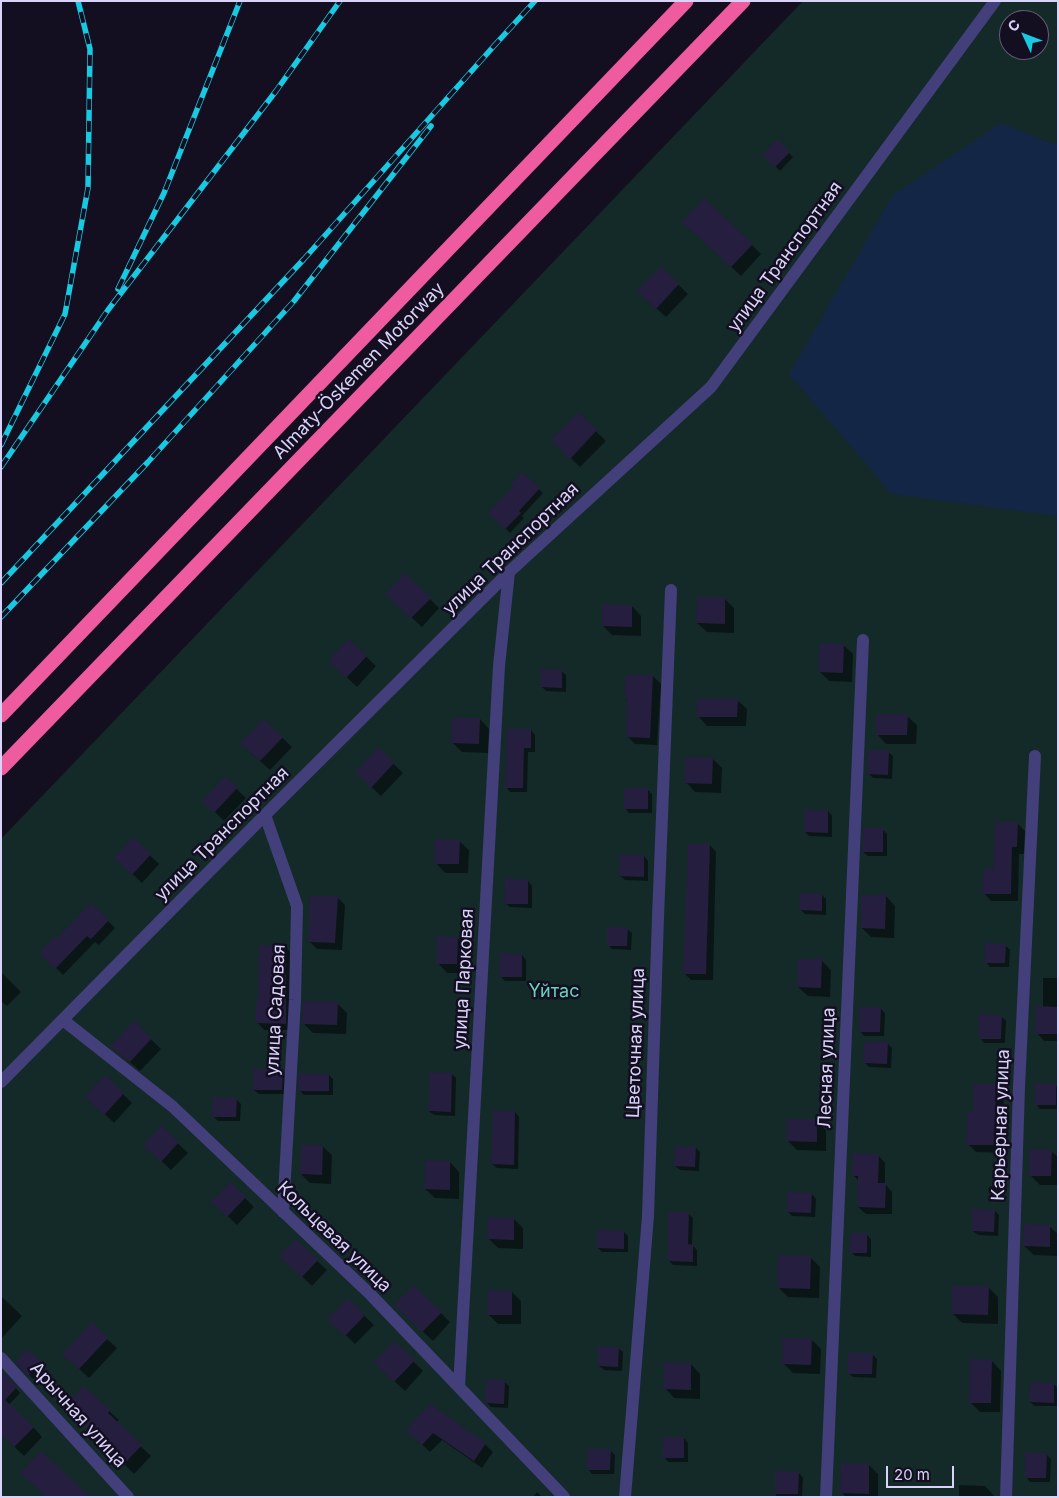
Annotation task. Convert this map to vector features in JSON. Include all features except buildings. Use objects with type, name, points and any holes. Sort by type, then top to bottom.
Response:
[{"type":"highway","name":"Almaty-Öskemen Motorway","points":[[1,715],[686,1]]},
{"type":"highway","name":"Almaty-Öskemen Motorway","points":[[1,768],[743,1]]},
{"type":"street","name":"улица Транспортная","points":[[1,1082],[509,572],[711,386],[995,1]]},
{"type":"street","name":"улица Парковая","points":[[459,1388],[498,666],[509,572]]},
{"type":"street","name":"Цветочная улица","points":[[625,1497],[648,1216],[657,927],[671,590]]},
{"type":"street","name":"Лесная улица","points":[[826,1497],[862,640]]},
{"type":"street","name":"Карьерная улица","points":[[1006,1497],[1019,1087],[1035,756]]},
{"type":"street","name":"улица Садовая","points":[[265,815],[297,906],[296,1000],[282,1212]]},
{"type":"street","name":"Кольцевая улица","points":[[63,1020],[172,1106],[371,1295],[564,1497]]},
{"type":"street","name":"Арычная улица","points":[[1,1358],[128,1497]]},
{"type":"green space","name":"Үйтас","points":[[803,1],[1058,1],[1058,1497],[1,1497],[1,839]]},
{"type":"water","points":[[1001,123],[1058,146],[1058,516],[892,494],[789,374],[893,195]]},
{"type":"railway","points":[[1,445],[65,314],[88,188],[90,49],[78,1]]},
{"type":"railway","points":[[118,289],[164,193],[240,1]]},
{"type":"railway","points":[[1,467],[108,310],[276,91],[340,1]]},
{"type":"railway","points":[[1,583],[304,259],[535,1]]},
{"type":"railway","points":[[1,617],[148,462],[294,301],[431,126]]}]
